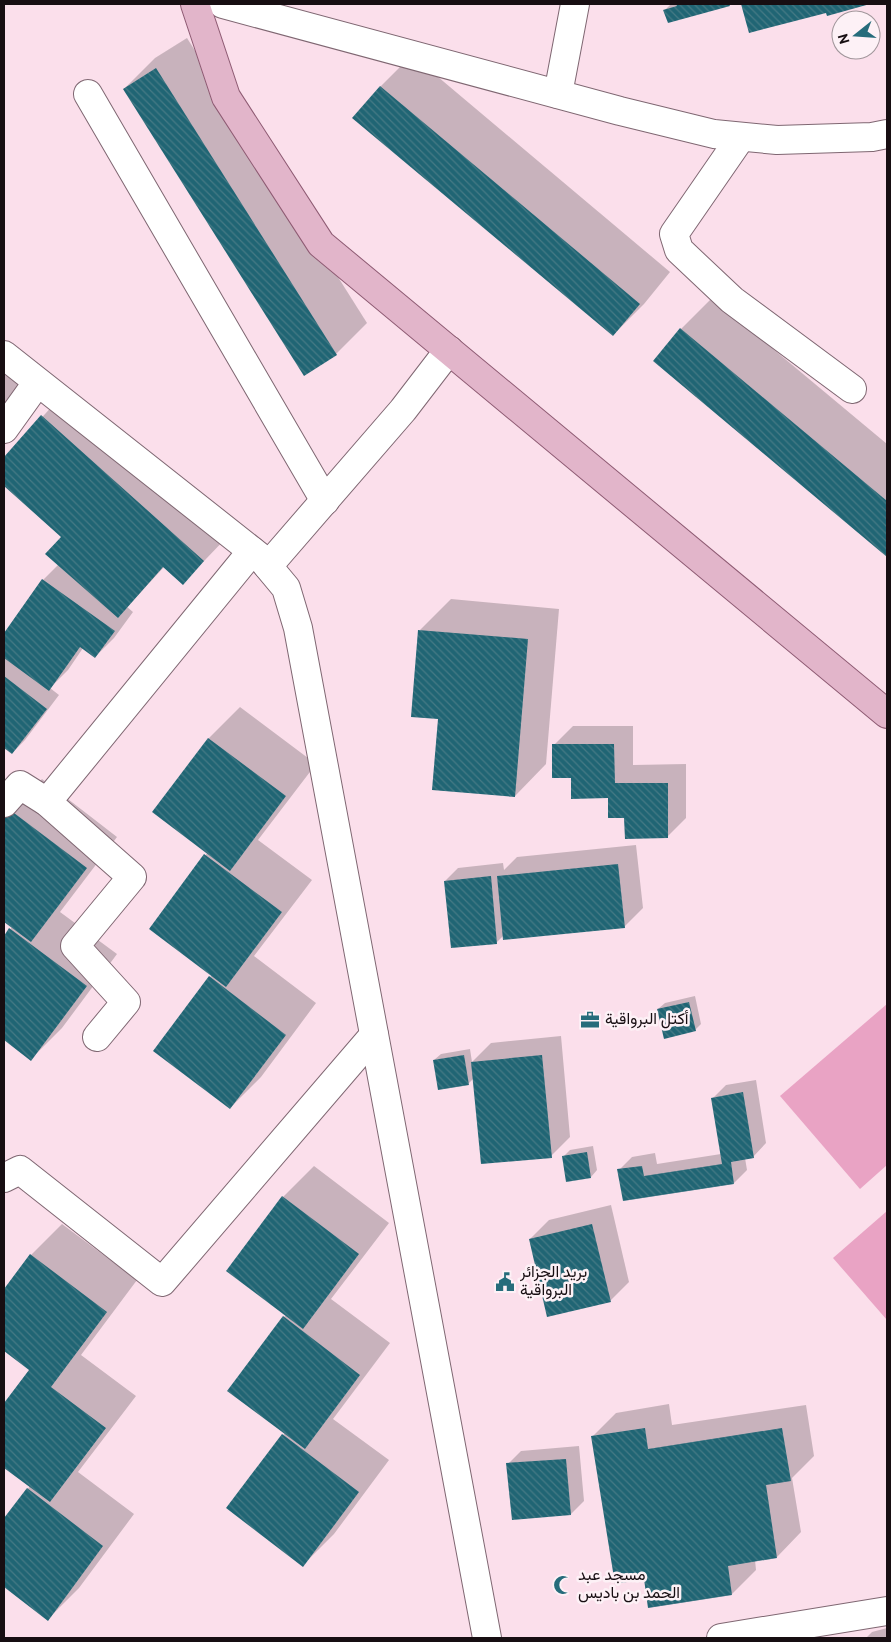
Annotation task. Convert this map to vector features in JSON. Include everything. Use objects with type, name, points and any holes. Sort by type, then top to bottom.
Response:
[{"type":"main road","points":[[195,4],[226,97],[321,244],[887,714]]},
{"type":"street","points":[[224,4],[714,134],[777,140],[872,137],[887,134]]},
{"type":"street","points":[[558,94],[575,4]]},
{"type":"street","points":[[88,94],[325,500]]},
{"type":"street","points":[[741,137],[674,234],[679,250],[732,300],[852,389]]},
{"type":"street","points":[[47,802],[260,558],[325,500],[403,410],[449,350]]},
{"type":"street","points":[[4,356],[260,558],[286,588],[298,628],[487,1638]]},
{"type":"street","points":[[4,428],[37,383]]},
{"type":"street","points":[[4,803],[20,785],[47,802],[132,877],[75,946],[126,1002],[97,1037]]},
{"type":"street","points":[[4,1178],[20,1170],[162,1282],[374,1035]]},
{"type":"street","points":[[720,1638],[767,1635],[887,1612]]},
{"type":"shaded area","points":[[887,1004],[887,1165],[860,1189],[780,1096]]},
{"type":"shaded area","points":[[887,1211],[887,1320],[833,1258]]},
{"type":"building","points":[[676,4],[729,4],[730,6],[668,23],[663,10],[677,6]]},
{"type":"building","points":[[741,4],[870,4],[848,10],[831,10],[831,15],[827,16],[826,13],[749,33]]},
{"type":"building","points":[[156,68],[337,355],[304,376],[123,89]]},
{"type":"building","points":[[380,86],[640,304],[613,336],[352,118]]},
{"type":"building","points":[[680,328],[887,501],[887,557],[653,361]]},
{"type":"building","points":[[41,415],[204,561],[183,585],[163,567],[118,618],[45,554],[61,537],[4,486],[4,457]]},
{"type":"building","points":[[42,579],[115,631],[95,658],[80,647],[49,691],[4,658],[4,633]]},
{"type":"building","points":[[418,630],[528,639],[515,797],[432,790],[438,719],[411,717]]},
{"type":"building","points":[[4,676],[47,709],[12,754],[4,748]]},
{"type":"building","points":[[208,738],[286,796],[230,871],[152,812]]},
{"type":"building","points":[[552,744],[614,744],[615,783],[668,783],[668,838],[625,839],[624,818],[608,818],[608,798],[571,799],[571,778],[552,778]]},
{"type":"building","points":[[10,810],[87,868],[31,942],[4,922],[4,818]]},
{"type":"building","points":[[204,854],[282,912],[226,987],[149,929]]},
{"type":"building","points":[[618,864],[625,928],[503,940],[497,876]]},
{"type":"building","points":[[491,876],[497,944],[451,948],[444,881]]},
{"type":"building","points":[[9,928],[87,986],[31,1061],[4,1040],[4,936]]},
{"type":"building","points":[[209,976],[286,1035],[230,1109],[153,1051]]},
{"type":"building","points":[[689,1002],[696,1031],[664,1039],[657,1009]]},
{"type":"building","points":[[464,1055],[469,1085],[438,1090],[433,1060]]},
{"type":"building","points":[[542,1055],[552,1158],[481,1164],[471,1062]]},
{"type":"building","points":[[743,1092],[754,1158],[731,1162],[734,1184],[623,1201],[617,1169],[642,1166],[644,1176],[722,1164],[711,1098]]},
{"type":"building","points":[[587,1152],[591,1178],[566,1182],[562,1156]]},
{"type":"building","points":[[282,1196],[359,1254],[303,1329],[226,1271]]},
{"type":"building","points":[[592,1224],[611,1302],[547,1317],[529,1239]]},
{"type":"building","points":[[30,1254],[107,1312],[51,1387],[106,1428],[50,1502],[4,1468],[4,1403],[29,1370],[4,1351],[4,1289]]},
{"type":"building","points":[[283,1316],[360,1375],[305,1449],[227,1391]]},
{"type":"building","points":[[645,1428],[648,1449],[782,1428],[791,1481],[766,1485],[777,1558],[728,1566],[732,1595],[648,1608],[644,1579],[615,1584],[591,1436]]},
{"type":"building","points":[[282,1434],[359,1492],[303,1567],[226,1508]]},
{"type":"building","points":[[566,1459],[571,1515],[512,1520],[506,1463]]},
{"type":"building","points":[[27,1488],[103,1546],[48,1621],[4,1587],[4,1518]]},
{"type":"place","name":"أكتل البرواقية","points":[[590,1020]]},
{"type":"place","name":"بريد الجزائر البرواقية","points":[[505,1282]]},
{"type":"place","name":"مسجد عبد الحمد بن باديس","points":[[563,1585]]}]
